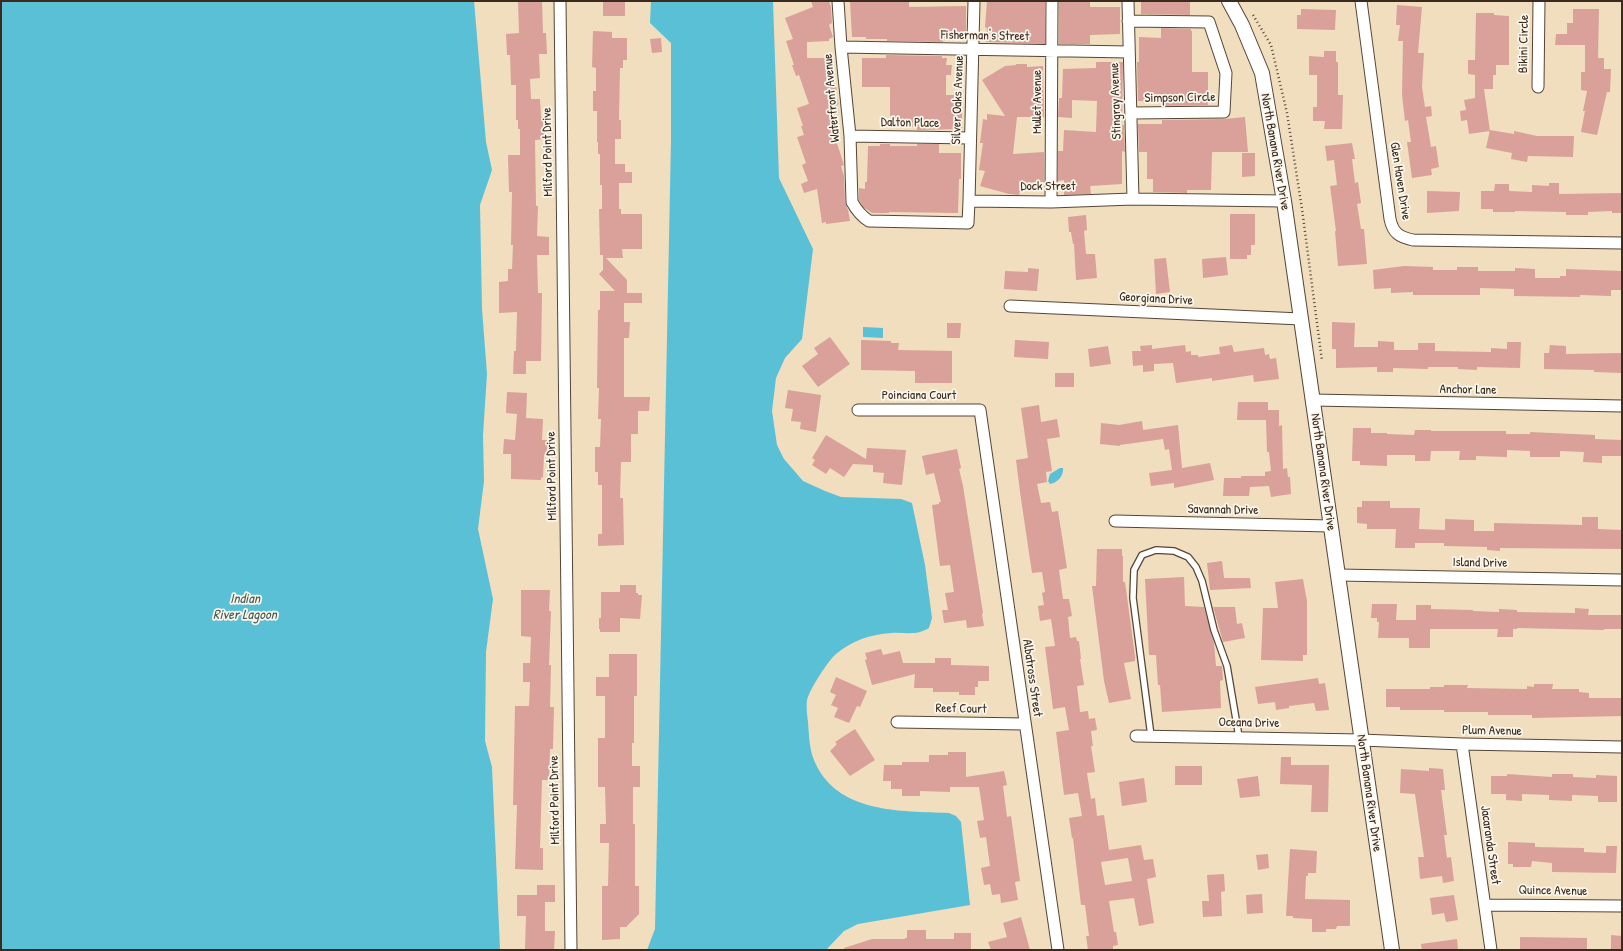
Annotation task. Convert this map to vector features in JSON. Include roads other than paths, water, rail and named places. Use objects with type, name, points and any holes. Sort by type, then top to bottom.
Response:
[{"type":"street","name":"Milford Point Drive","points":[[560,1],[571,950]]},
{"type":"street","name":"Waterfront Avenue","points":[[838,1],[850,136],[852,202],[856,210],[862,217],[870,221],[968,223],[969,201]]},
{"type":"street","name":"Silver Oaks Avenue","points":[[969,201],[974,1]]},
{"type":"street","name":"Mullet Avenue","points":[[1051,202],[1052,1]]},
{"type":"street","name":"Stingray Avenue","points":[[1128,1],[1133,199]]},
{"type":"street","name":"North Banana River Drive","points":[[1229,1],[1242,25],[1262,72],[1284,200],[1392,950]]},
{"type":"street","name":"Glen Haven Drive","points":[[1361,1],[1390,219],[1396,234],[1403,238],[1413,240],[1622,243]]},
{"type":"street","name":"Bikini Circle","points":[[1538,86],[1539,1]]},
{"type":"street","name":"Simpson Circle","points":[[1128,21],[1210,22],[1226,73],[1224,112],[1131,113]]},
{"type":"street","name":"Fisherman's Street","points":[[841,47],[1129,52]]},
{"type":"street","name":"Dalton Place","points":[[850,136],[970,138]]},
{"type":"street","name":"Dock Street","points":[[969,201],[1051,202],[1133,199],[1284,200]]},
{"type":"street","name":"Georgiana Drive","points":[[1010,306],[1301,320]]},
{"type":"street","name":"Anchor Lane","points":[[1313,400],[1622,406]]},
{"type":"street","name":"Poinciana Court","points":[[858,410],[980,410]]},
{"type":"street","name":"Albatross Street","points":[[980,410],[1058,950]]},
{"type":"street","name":"Savannah Drive","points":[[1115,521],[1330,526]]},
{"type":"street","name":"Island Drive","points":[[1338,575],[1622,580]]},
{"type":"street","name":"Reef Court","points":[[897,722],[1025,724]]},
{"type":"street","name":"Oceana Drive","points":[[1136,736],[1361,740]]},
{"type":"street","name":"Plum Avenue","points":[[1361,740],[1462,744],[1622,747]]},
{"type":"street","name":"Jacaranda Street","points":[[1462,744],[1491,950]]},
{"type":"street","name":"Quince Avenue","points":[[1485,905],[1622,906]]},
{"type":"lane","points":[[1151,736],[1134,598],[1134,570],[1142,556],[1156,550],[1174,551],[1188,557],[1196,567],[1202,581],[1214,630],[1227,666],[1239,737]]},
{"type":"water","name":"Indian River Lagoon","points":[[1,1],[474,1],[486,142],[492,170],[480,205],[482,309],[487,374],[483,435],[484,481],[478,529],[493,599],[486,652],[485,741],[492,767],[500,950],[1,950]]},
{"type":"water","points":[[651,1],[773,1],[779,178],[813,249],[802,339],[785,358],[776,378],[772,411],[777,445],[784,459],[803,481],[825,491],[841,497],[901,499],[912,503],[925,565],[932,618],[929,628],[915,633],[891,633],[876,635],[848,645],[836,654],[819,676],[807,700],[811,751],[814,760],[824,778],[838,791],[854,800],[891,810],[949,813],[956,816],[961,822],[970,905],[858,924],[844,931],[826,950],[647,950],[655,929],[671,140],[671,43],[650,23]]},
{"type":"water","points":[[863,327],[883,328],[883,338],[863,337]]},
{"type":"water","points":[[1060,468],[1063,468],[1061,476],[1057,481],[1050,484],[1048,481],[1050,474]]}]
